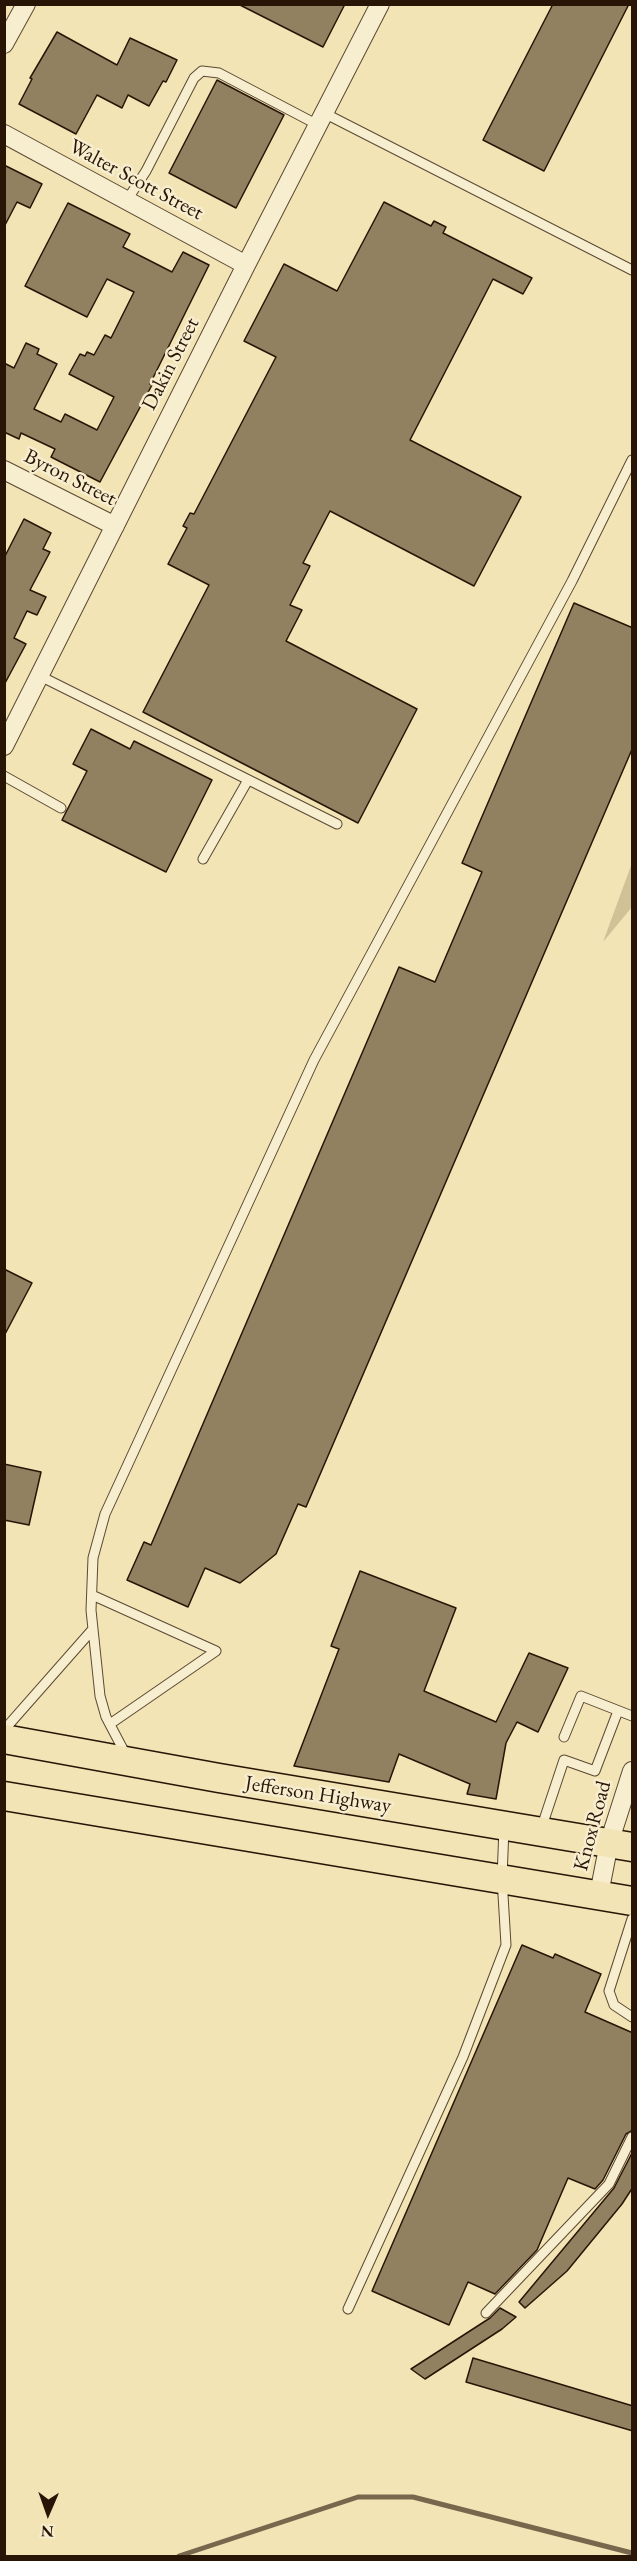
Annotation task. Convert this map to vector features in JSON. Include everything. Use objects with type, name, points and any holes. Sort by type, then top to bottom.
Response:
[{"type":"main road","name":"Jefferson Highway","points":[[4,1739],[621,1845]]},
{"type":"main road","points":[[4,1796],[633,1901]]},
{"type":"street","points":[[4,44],[26,4]]},
{"type":"street","name":"Dakin Street","points":[[4,746],[380,4]]},
{"type":"street","name":"Walter Scott Street","points":[[4,134],[246,265]]},
{"type":"street","name":"Byron Street","points":[[5,472],[115,526]]},
{"type":"street","name":"Knox Road","points":[[599,1894],[621,1845],[633,1771]]},
{"type":"lane","points":[[127,200],[146,171],[194,78],[202,71],[219,73],[321,119],[633,270]]},
{"type":"lane","points":[[130,1762],[110,1724],[100,1696],[93,1629],[93,1558],[105,1514],[314,1060],[573,581],[633,460]]},
{"type":"lane","points":[[40,676],[337,824]]},
{"type":"lane","points":[[4,776],[61,808]]},
{"type":"lane","points":[[203,859],[249,780]]},
{"type":"lane","points":[[92,1595],[216,1651],[110,1724]]},
{"type":"lane","points":[[4,1730],[93,1629]]},
{"type":"lane","points":[[564,1737],[581,1696],[633,1716]]},
{"type":"lane","points":[[540,1831],[564,1760],[595,1771],[618,1711]]},
{"type":"lane","points":[[348,2309],[463,2057],[506,1945],[502,1878],[504,1826]]},
{"type":"lane","points":[[633,1919],[609,1990],[614,2005],[633,2017]]},
{"type":"lane","points":[[486,2313],[609,2184],[633,2137]]},
{"type":"shaded area","points":[[632,863],[632,907],[603,942]]},
{"type":"building","points":[[238,4],[345,4],[323,47]]},
{"type":"building","points":[[553,4],[629,4],[544,171],[483,140]]},
{"type":"building","points":[[57,32],[117,65],[130,38],[177,60],[166,82],[163,81],[149,106],[128,95],[122,108],[97,95],[76,134],[19,104],[32,79],[30,78]]},
{"type":"building","points":[[217,80],[284,115],[236,208],[169,173]]},
{"type":"building","points":[[4,165],[42,184],[30,208],[17,202],[4,227]]},
{"type":"building","points":[[384,202],[431,226],[434,221],[446,227],[443,233],[532,278],[523,294],[493,279],[410,440],[521,497],[474,586],[330,511],[303,563],[310,566],[290,605],[302,610],[286,641],[417,709],[358,823],[143,712],[209,585],[168,564],[187,528],[183,526],[190,513],[194,514],[276,357],[244,341],[284,264],[337,291]]},
{"type":"building","points":[[68,203],[130,234],[123,247],[172,272],[183,252],[209,265],[150,384],[152,385],[100,482],[51,457],[55,449],[21,433],[19,439],[4,432],[4,363],[14,368],[26,343],[39,349],[37,354],[57,364],[34,409],[61,422],[65,414],[97,430],[114,397],[69,374],[80,354],[85,356],[87,352],[94,355],[105,335],[111,338],[134,292],[107,279],[87,317],[25,286]]},
{"type":"building","points":[[24,519],[51,533],[43,549],[50,552],[30,590],[46,597],[37,615],[27,611],[14,638],[26,644],[4,685],[4,558]]},
{"type":"building","points":[[574,603],[633,628],[633,747],[306,1507],[298,1504],[276,1554],[240,1583],[205,1568],[188,1607],[127,1580],[144,1542],[151,1545],[399,967],[435,982],[482,872],[462,863]]},
{"type":"building","points":[[91,729],[130,749],[134,741],[212,780],[166,872],[62,820],[87,771],[73,764]]},
{"type":"building","points":[[4,1269],[32,1283],[4,1336]]},
{"type":"building","points":[[4,1464],[41,1472],[29,1525],[4,1520]]},
{"type":"building","points":[[360,1571],[456,1608],[424,1691],[496,1722],[529,1653],[568,1668],[538,1732],[517,1722],[506,1743],[496,1799],[467,1794],[470,1784],[399,1754],[389,1782],[294,1766],[339,1649],[331,1646]]},
{"type":"building","points":[[522,1945],[553,1958],[555,1954],[601,1974],[585,2012],[633,2033],[633,2130],[626,2134],[603,2180],[595,2189],[568,2178],[537,2250],[495,2294],[468,2282],[449,2325],[372,2291]]},
{"type":"building","points":[[633,2151],[633,2187],[622,2204],[567,2271],[525,2308],[519,2302],[614,2188]]},
{"type":"building","points":[[500,2308],[516,2317],[502,2329],[425,2379],[411,2369],[490,2318]]},
{"type":"building","points":[[473,2358],[633,2406],[633,2431],[466,2382]]},
{"type":"waterway","points":[[179,2556],[358,2497],[413,2497],[632,2553]]}]
